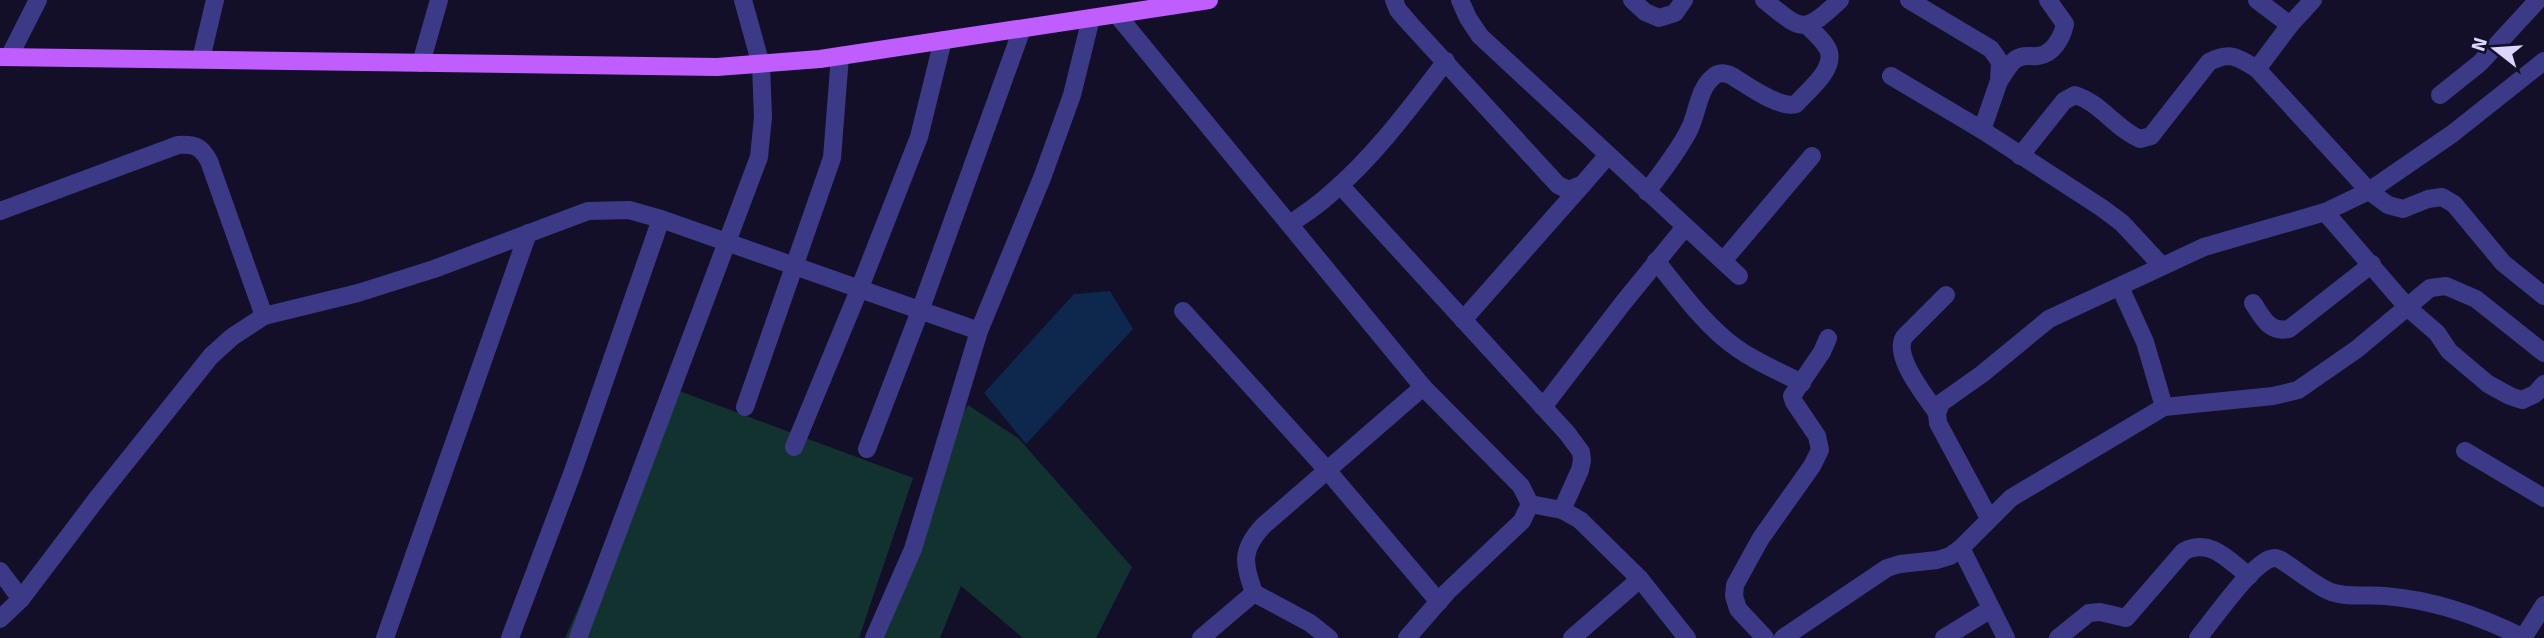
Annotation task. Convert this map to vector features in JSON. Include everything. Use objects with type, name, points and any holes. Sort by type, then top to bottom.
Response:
[{"type":"main road","points":[[4,57],[668,67],[761,65],[1118,16],[1140,6],[1209,0]]},
{"type":"street","points":[[4,57],[38,0]]},
{"type":"street","points":[[201,59],[215,0]]},
{"type":"street","points":[[421,63],[439,0]]},
{"type":"street","points":[[578,638],[759,157],[764,117],[761,65],[743,0]]},
{"type":"street","points":[[1394,0],[1398,10],[1411,25],[1558,185],[1569,190],[1583,184]]},
{"type":"street","points":[[1460,0],[1480,36],[1739,276]]},
{"type":"street","points":[[1632,0],[1645,12],[1659,18],[1675,13],[1684,0]]},
{"type":"street","points":[[1764,0],[1798,26],[1819,20],[1840,0]]},
{"type":"street","points":[[1909,0],[1991,49],[2000,62],[1999,81]]},
{"type":"street","points":[[1982,130],[1999,81],[2013,61],[2024,55],[2039,56],[2049,53],[2062,36],[2065,24],[2048,0]]},
{"type":"street","points":[[2257,0],[2290,25]]},
{"type":"street","points":[[2257,69],[2290,25],[2313,0]]},
{"type":"street","points":[[2440,95],[2480,63],[2538,0]]},
{"type":"street","points":[[1118,16],[1423,387],[1521,486],[1530,504]]},
{"type":"street","points":[[874,638],[913,549],[979,331],[1072,95],[1091,18]]},
{"type":"street","points":[[1647,192],[1680,147],[1706,84],[1714,76],[1727,74],[1773,100],[1796,104],[1825,70],[1829,61],[1825,45],[1807,25]]},
{"type":"street","points":[[867,449],[1022,29]]},
{"type":"street","points":[[794,447],[919,136],[943,40]]},
{"type":"street","points":[[2020,156],[2064,101],[2076,95],[2088,99],[2129,134],[2140,139],[2151,135],[2209,62],[2222,55],[2238,57],[2257,69],[2369,191],[2388,205],[2403,209],[2428,199],[2442,197],[2454,204],[2503,263],[2544,296]]},
{"type":"street","points":[[745,407],[832,158],[840,56]]},
{"type":"street","points":[[1290,224],[1339,185],[1396,125],[1446,61]]},
{"type":"street","points":[[1937,413],[1941,403],[1982,374],[2049,319],[2204,247],[2325,212],[2369,191],[2452,134],[2544,61]]},
{"type":"street","points":[[1891,76],[1982,130],[2122,223],[2162,266]]},
{"type":"street","points":[[0,211],[178,145],[192,144],[203,150],[209,161],[264,316]]},
{"type":"street","points":[[1463,320],[1608,155]]},
{"type":"street","points":[[1723,261],[1812,156]]},
{"type":"street","points":[[1339,185],[1567,433],[1581,452],[1580,470],[1562,510]]},
{"type":"street","points":[[0,619],[21,599],[211,356],[232,338],[264,316],[358,293],[434,269],[588,211],[629,210],[660,219],[979,331]]},
{"type":"street","points":[[2325,212],[2409,308],[2437,333],[2449,351],[2464,365],[2510,396],[2522,400],[2535,394],[2544,383]]},
{"type":"street","points":[[510,638],[572,474],[660,219]]},
{"type":"street","points":[[1543,407],[1685,227]]},
{"type":"street","points":[[385,638],[528,233]]},
{"type":"street","points":[[1656,261],[1726,340],[1749,356],[1802,383]]},
{"type":"street","points":[[2253,303],[2269,327],[2279,331],[2289,329],[2372,264]]},
{"type":"street","points":[[1783,638],[1887,568],[1950,556],[2011,498],[2164,407],[2273,397],[2298,390],[2357,349],[2430,288],[2446,286],[2476,299],[2544,353]]},
{"type":"street","points":[[2120,287],[2145,342],[2164,407]]},
{"type":"street","points":[[1945,295],[1904,337],[1900,346],[1904,362],[1937,413],[1938,423],[1989,518]]},
{"type":"street","points":[[1183,311],[1327,470],[1439,602]]},
{"type":"street","points":[[1765,638],[1738,609],[1734,596],[1735,585],[1762,538],[1812,466],[1820,450],[1817,436],[1792,398],[1828,338]]},
{"type":"street","points":[[1329,638],[1310,623],[1254,593],[1245,568],[1250,540],[1262,526],[1423,387]]},
{"type":"street","points":[[2465,451],[2524,489],[2544,498]]},
{"type":"street","points":[[1530,504],[1562,510],[1580,520],[1640,579],[1687,638]]},
{"type":"street","points":[[1408,638],[1439,602],[1522,521],[1530,504]]},
{"type":"street","points":[[2058,638],[2089,613],[2100,612],[2126,618],[2184,551],[2197,545],[2212,548],[2249,576]]},
{"type":"street","points":[[1961,548],[2006,638]]},
{"type":"street","points":[[2198,638],[2249,576],[2268,559],[2274,558],[2328,591],[2344,596],[2384,596],[2432,603],[2457,610],[2523,638],[2544,604]]},
{"type":"street","points":[[0,571],[21,599]]},
{"type":"street","points":[[1572,638],[1640,579]]},
{"type":"street","points":[[1201,638],[1254,593]]},
{"type":"street","points":[[1944,638],[1992,609]]},
{"type":"green space","points":[[674,389],[913,478],[859,638],[565,638]]},
{"type":"green space","points":[[968,405],[1019,439],[1132,567],[1096,638],[1023,638],[961,586],[940,638],[879,638],[944,446]]},
{"type":"water","points":[[1110,291],[1133,329],[1026,444],[984,393],[1074,294]]}]
